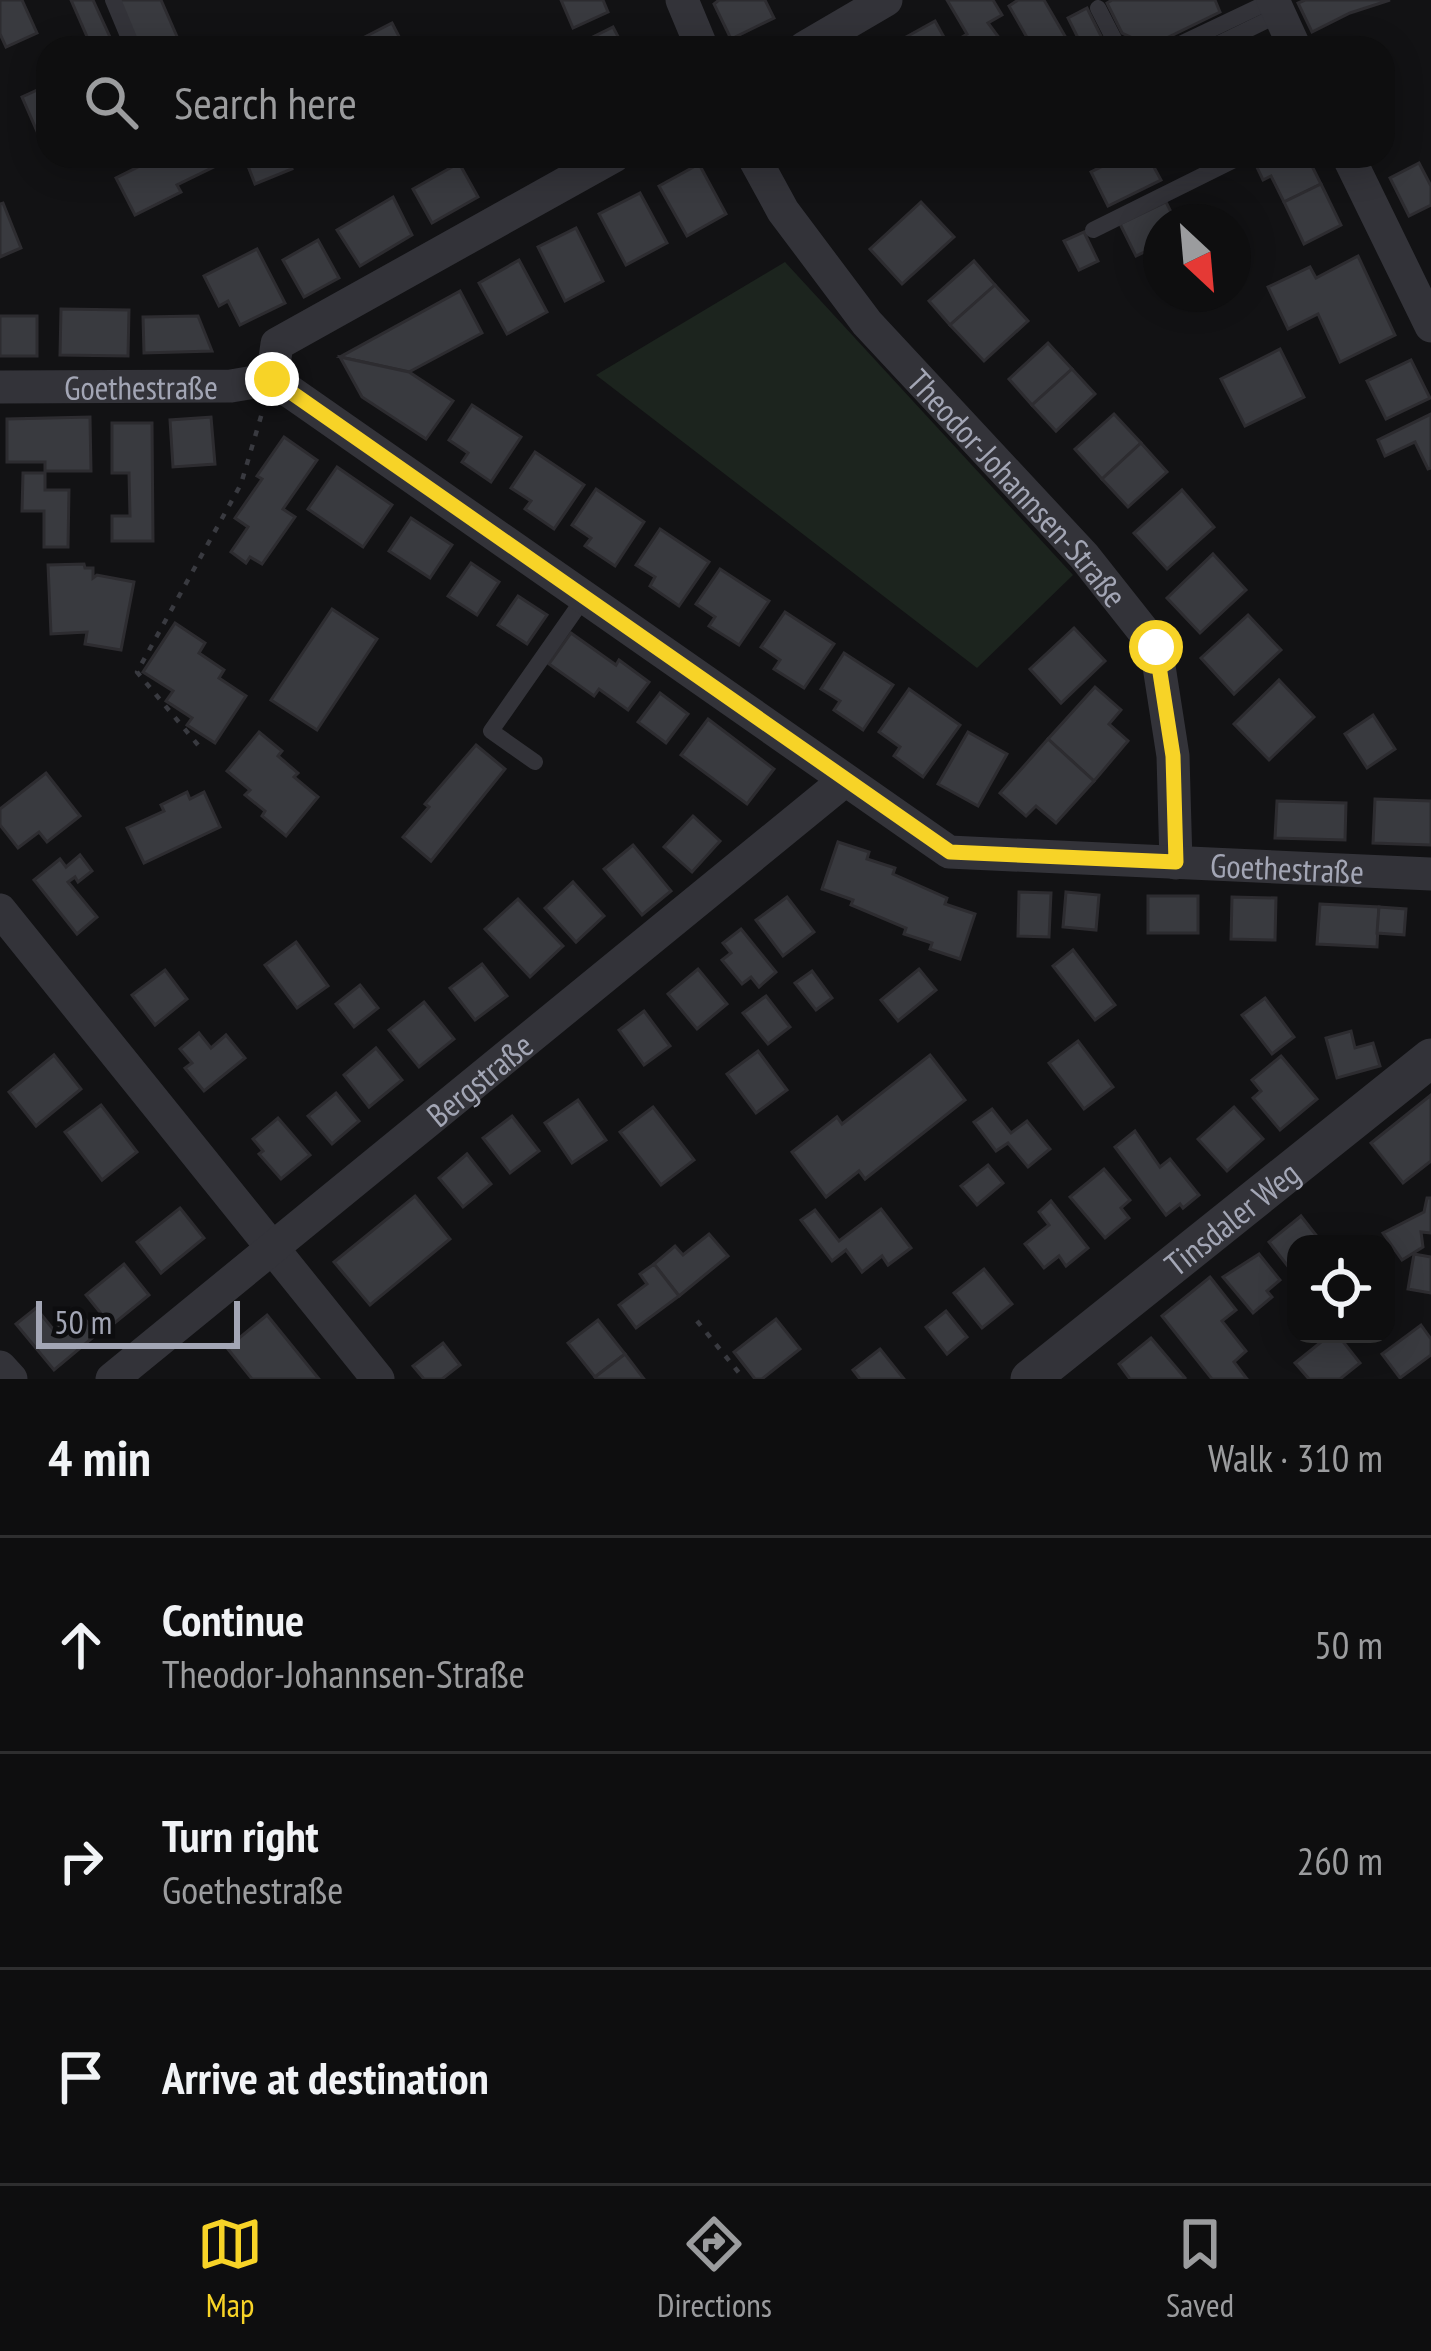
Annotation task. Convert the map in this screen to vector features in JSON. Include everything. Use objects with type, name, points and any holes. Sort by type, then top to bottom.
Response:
[{"type":"street","points":[[682,0],[697,36]]},
{"type":"street","points":[[824,36],[886,0]]},
{"type":"street","points":[[1276,7],[1289,36]]},
{"type":"street","points":[[272,379],[277,344],[592,168]]},
{"type":"street","name":"Theodor-Johannsen-Straße","points":[[760,168],[783,211],[867,323],[1084,556],[1156,647],[1173,756],[1176,862]]},
{"type":"street","points":[[1354,168],[1428,314]]},
{"type":"street","name":"Goethestraße","points":[[0,387],[231,386],[272,379],[950,852],[1431,874]]},
{"type":"street","name":"Bergstraße","points":[[112,1379],[844,781]]},
{"type":"street","points":[[0,910],[378,1379]]},
{"type":"street","name":"Tinsdaler Weg","points":[[1030,1379],[1431,1058]]},
{"type":"street","points":[[0,1367],[11,1379]]},
{"type":"lane","points":[[113,0],[128,36]]},
{"type":"lane","points":[[1202,36],[1276,7]]},
{"type":"lane","points":[[1229,36],[1276,7]]},
{"type":"lane","points":[[1098,8],[1113,36]]},
{"type":"lane","points":[[1093,230],[1218,168]]},
{"type":"lane","points":[[535,762],[491,731],[584,598]]},
{"type":"path","points":[[198,745],[136,672],[241,484],[272,379]]},
{"type":"path","points":[[697,1321],[744,1379]]},
{"type":"shaded area","points":[[785,262],[1073,575],[977,668],[596,375]]},
{"type":"building","points":[[0,0],[22,0],[37,33],[6,47],[0,34]]},
{"type":"building","points":[[71,0],[93,0],[110,36],[87,36]]},
{"type":"building","points":[[119,0],[161,0],[177,36],[134,36]]},
{"type":"building","points":[[561,0],[603,0],[608,12],[573,28]]},
{"type":"building","points":[[765,0],[774,18],[730,36],[714,4]]},
{"type":"building","points":[[947,0],[993,0],[1002,15],[988,23],[998,36],[964,36],[967,34]]},
{"type":"building","points":[[1018,0],[1044,0],[1065,36],[1026,36],[1009,6]]},
{"type":"building","points":[[1215,0],[1220,12],[1171,36],[1128,36],[1122,33],[1107,3]]},
{"type":"building","points":[[1390,0],[1312,32],[1298,3]]},
{"type":"building","points":[[1087,8],[1101,36],[1077,36],[1068,18]]},
{"type":"building","points":[[935,21],[943,36],[908,36]]},
{"type":"building","points":[[392,23],[399,36],[367,36]]},
{"type":"building","points":[[613,27],[618,36],[595,36]]},
{"type":"building","points":[[36,91],[36,129],[22,97]]},
{"type":"building","points":[[1419,163],[1431,186],[1431,205],[1409,216],[1390,178]]},
{"type":"building","points":[[136,168],[212,168],[177,185],[181,192],[135,215],[116,178]]},
{"type":"building","points":[[249,168],[292,168],[292,169],[255,184]]},
{"type":"building","points":[[450,168],[462,168],[478,197],[432,223],[413,189]]},
{"type":"building","points":[[692,168],[701,168],[726,214],[687,236],[659,186]]},
{"type":"building","points":[[1154,168],[1161,180],[1108,206],[1091,172]]},
{"type":"building","points":[[1257,168],[1313,168],[1321,184],[1284,202],[1271,176],[1263,180]]},
{"type":"building","points":[[1321,184],[1341,225],[1304,244],[1284,202]]},
{"type":"building","points":[[640,193],[667,243],[626,265],[599,214]]},
{"type":"building","points":[[393,197],[412,235],[360,266],[337,230]]},
{"type":"building","points":[[921,202],[954,237],[902,284],[870,249]]},
{"type":"building","points":[[0,204],[21,248],[0,257]]},
{"type":"building","points":[[1143,213],[1143,253],[1136,256],[1120,224]]},
{"type":"building","points":[[576,228],[603,281],[565,301],[538,247]]},
{"type":"building","points":[[1084,232],[1098,261],[1079,270],[1064,241]]},
{"type":"building","points":[[318,240],[339,278],[304,297],[283,260]]},
{"type":"building","points":[[257,249],[285,303],[240,325],[228,301],[219,306],[204,276]]},
{"type":"building","points":[[1358,256],[1395,335],[1340,362],[1318,314],[1288,329],[1268,287],[1310,267],[1316,278]]},
{"type":"building","points":[[519,260],[547,312],[507,334],[479,283]]},
{"type":"building","points":[[974,261],[995,285],[950,325],[929,301]]},
{"type":"building","points":[[995,285],[1028,321],[984,361],[950,325]]},
{"type":"building","points":[[460,291],[482,333],[409,372],[340,357]]},
{"type":"building","points":[[61,309],[129,310],[128,356],[60,355]]},
{"type":"building","points":[[0,316],[37,316],[37,356],[0,356]]},
{"type":"building","points":[[198,316],[212,351],[144,353],[143,317]]},
{"type":"building","points":[[1048,343],[1072,369],[1032,405],[1009,379]]},
{"type":"building","points":[[1280,349],[1304,397],[1245,426],[1221,379]]},
{"type":"building","points":[[340,357],[409,372],[453,401],[426,439],[362,397]]},
{"type":"building","points":[[1411,360],[1430,398],[1386,419],[1367,381]]},
{"type":"building","points":[[1072,369],[1095,394],[1056,431],[1032,405]]},
{"type":"building","points":[[472,405],[521,437],[491,482],[462,462],[468,453],[449,440]]},
{"type":"building","points":[[1114,414],[1141,443],[1102,479],[1075,449]]},
{"type":"building","points":[[1431,414],[1431,468],[1415,442],[1385,456],[1378,440]]},
{"type":"building","points":[[90,417],[91,471],[45,471],[45,462],[7,462],[7,419]]},
{"type":"building","points":[[211,417],[215,464],[173,467],[170,420]]},
{"type":"building","points":[[112,423],[152,423],[153,541],[112,541],[112,516],[130,516],[129,473],[112,473]]},
{"type":"building","points":[[284,437],[317,460],[283,509],[295,517],[262,564],[250,557],[246,563],[231,552],[248,527],[235,518]]},
{"type":"building","points":[[1141,443],[1167,472],[1128,507],[1102,479]]},
{"type":"building","points":[[535,452],[584,485],[554,529],[525,509],[531,501],[511,488]]},
{"type":"building","points":[[337,467],[392,505],[363,547],[308,509]]},
{"type":"building","points":[[23,473],[45,473],[45,490],[69,490],[68,547],[44,547],[44,511],[22,511]]},
{"type":"building","points":[[596,489],[644,522],[615,566],[585,546],[591,538],[572,525]]},
{"type":"building","points":[[1182,490],[1214,527],[1167,569],[1134,533]]},
{"type":"building","points":[[411,518],[452,545],[430,578],[389,551]]},
{"type":"building","points":[[660,529],[709,562],[679,606],[650,586],[655,577],[636,565]]},
{"type":"building","points":[[1213,554],[1246,590],[1200,633],[1167,598]]},
{"type":"building","points":[[471,563],[499,582],[477,615],[448,596]]},
{"type":"building","points":[[48,565],[93,568],[93,578],[134,582],[121,650],[85,644],[87,632],[51,634]]},
{"type":"building","points":[[720,569],[769,601],[739,645],[709,626],[715,617],[696,604]]},
{"type":"building","points":[[518,596],[547,615],[527,644],[498,625]]},
{"type":"building","points":[[332,609],[377,639],[317,730],[271,700]]},
{"type":"building","points":[[785,612],[834,644],[804,688],[774,669],[780,660],[761,647]]},
{"type":"building","points":[[1248,615],[1281,650],[1234,694],[1201,658]]},
{"type":"building","points":[[175,623],[205,643],[199,653],[224,670],[219,678],[246,696],[215,743],[187,725],[192,718],[166,701],[173,691],[143,672]]},
{"type":"building","points":[[1074,628],[1105,661],[1061,703],[1030,669]]},
{"type":"building","points":[[571,633],[649,682],[628,710],[599,689],[594,696],[549,664]]},
{"type":"building","points":[[844,653],[893,685],[863,730],[834,710],[840,701],[821,689]]},
{"type":"building","points":[[1279,680],[1314,717],[1269,760],[1234,724]]},
{"type":"building","points":[[1095,687],[1121,710],[1109,724],[1128,741],[1094,781],[1048,739]]},
{"type":"building","points":[[909,689],[960,725],[923,777],[894,756],[900,747],[879,732]]},
{"type":"building","points":[[660,693],[688,714],[666,743],[638,722]]},
{"type":"building","points":[[1373,715],[1395,749],[1367,768],[1345,734]]},
{"type":"building","points":[[708,719],[774,769],[747,804],[681,755]]},
{"type":"building","points":[[259,732],[282,751],[278,756],[298,773],[294,777],[318,797],[286,836],[262,816],[265,811],[245,795],[250,790],[227,771]]},
{"type":"building","points":[[968,732],[1007,754],[978,806],[938,784]]},
{"type":"building","points":[[1048,739],[1094,781],[1056,823],[1036,806],[1026,816],[1000,793]]},
{"type":"building","points":[[476,745],[505,769],[431,861],[403,837]]},
{"type":"building","points":[[46,773],[80,816],[47,842],[39,832],[18,848],[0,825],[0,809]]},
{"type":"building","points":[[187,792],[190,799],[204,792],[220,827],[144,863],[127,828],[164,811],[161,805]]},
{"type":"building","points":[[1375,799],[1431,801],[1431,845],[1373,843]]},
{"type":"building","points":[[1277,801],[1346,803],[1345,840],[1275,838]]},
{"type":"building","points":[[693,816],[720,841],[692,872],[664,847]]},
{"type":"building","points":[[838,842],[869,852],[867,859],[895,868],[893,874],[947,898],[945,904],[975,914],[960,959],[930,949],[932,943],[904,934],[906,928],[822,889]]},
{"type":"building","points":[[633,845],[671,891],[642,915],[604,869]]},
{"type":"building","points":[[80,855],[92,871],[78,882],[75,877],[68,882],[97,917],[77,934],[34,880],[60,859],[66,867]]},
{"type":"building","points":[[573,882],[604,916],[576,942],[545,908]]},
{"type":"building","points":[[1019,892],[1051,893],[1049,937],[1018,936]]},
{"type":"building","points":[[1066,892],[1099,895],[1096,930],[1063,927]]},
{"type":"building","points":[[1148,896],[1198,896],[1198,933],[1148,933]]},
{"type":"building","points":[[787,897],[814,932],[783,956],[756,920]]},
{"type":"building","points":[[1232,897],[1276,898],[1275,940],[1231,939]]},
{"type":"building","points":[[518,899],[563,946],[530,977],[485,929]]},
{"type":"building","points":[[1320,904],[1379,907],[1377,947],[1317,944]]},
{"type":"building","points":[[1379,907],[1406,909],[1404,935],[1377,933]]},
{"type":"building","points":[[741,929],[776,972],[759,987],[751,977],[742,984],[722,960],[731,953],[723,943]]},
{"type":"building","points":[[296,942],[328,986],[297,1008],[265,965]]},
{"type":"building","points":[[1073,950],[1115,1005],[1095,1020],[1053,966]]},
{"type":"building","points":[[482,964],[507,996],[475,1020],[450,988]]},
{"type":"building","points":[[698,969],[727,1004],[697,1029],[668,994]]},
{"type":"building","points":[[919,969],[936,990],[898,1021],[881,1000]]},
{"type":"building","points":[[165,970],[187,999],[155,1025],[132,995]]},
{"type":"building","points":[[812,971],[832,998],[816,1010],[795,983]]},
{"type":"building","points":[[360,985],[378,1008],[354,1027],[336,1004]]},
{"type":"building","points":[[766,996],[790,1027],[768,1044],[743,1013]]},
{"type":"building","points":[[1265,998],[1294,1037],[1272,1054],[1242,1015]]},
{"type":"building","points":[[424,1002],[454,1039],[419,1067],[389,1030]]},
{"type":"building","points":[[644,1011],[670,1046],[644,1065],[619,1030]]},
{"type":"building","points":[[1351,1031],[1355,1048],[1373,1043],[1380,1066],[1337,1078],[1326,1038]]},
{"type":"building","points":[[199,1033],[211,1048],[226,1035],[245,1058],[204,1091],[185,1068],[192,1063],[180,1049]]},
{"type":"building","points":[[1078,1041],[1113,1087],[1084,1109],[1049,1063]]},
{"type":"building","points":[[376,1048],[402,1080],[369,1107],[344,1075]]},
{"type":"building","points":[[758,1051],[787,1090],[756,1113],[727,1074]]},
{"type":"building","points":[[54,1055],[81,1089],[36,1126],[9,1092]]},
{"type":"building","points":[[930,1055],[965,1100],[865,1179],[859,1171],[826,1197],[792,1152],[837,1117],[842,1124]]},
{"type":"building","points":[[1281,1056],[1317,1099],[1280,1130],[1253,1098],[1261,1091],[1252,1080]]},
{"type":"building","points":[[336,1093],[359,1121],[332,1144],[308,1116]]},
{"type":"building","points":[[1431,1095],[1431,1161],[1403,1183],[1371,1143]]},
{"type":"building","points":[[578,1100],[606,1140],[572,1163],[545,1123]]},
{"type":"building","points":[[101,1105],[137,1152],[102,1180],[65,1132]]},
{"type":"building","points":[[653,1107],[694,1160],[661,1185],[620,1132]]},
{"type":"building","points":[[1234,1107],[1263,1139],[1227,1171],[1198,1139]]},
{"type":"building","points":[[992,1109],[1011,1133],[1027,1121],[1050,1149],[1028,1167],[1008,1143],[996,1151],[974,1122]]},
{"type":"building","points":[[512,1116],[539,1151],[510,1173],[483,1138]]},
{"type":"building","points":[[278,1118],[310,1155],[281,1179],[259,1154],[263,1151],[253,1139]]},
{"type":"building","points":[[1135,1131],[1160,1167],[1170,1159],[1199,1195],[1183,1208],[1180,1204],[1166,1215],[1115,1147]]},
{"type":"building","points":[[467,1154],[491,1184],[463,1207],[439,1178]]},
{"type":"building","points":[[988,1165],[1003,1183],[977,1205],[961,1186]]},
{"type":"building","points":[[1104,1169],[1130,1200],[1121,1208],[1129,1218],[1105,1238],[1070,1197]]},
{"type":"building","points":[[415,1196],[450,1239],[370,1305],[334,1262]]},
{"type":"building","points":[[1431,1198],[1431,1233],[1421,1232],[1423,1247],[1402,1260],[1395,1250],[1395,1235],[1383,1233],[1424,1212]]},
{"type":"building","points":[[1051,1201],[1088,1248],[1066,1266],[1059,1256],[1044,1268],[1025,1244],[1049,1225],[1039,1212]]},
{"type":"building","points":[[180,1208],[204,1238],[161,1273],[137,1242]]},
{"type":"building","points":[[881,1209],[911,1248],[888,1265],[882,1256],[862,1272],[846,1250],[832,1261],[801,1220],[815,1210],[839,1241]]},
{"type":"building","points":[[1301,1216],[1316,1235],[1287,1235],[1287,1265],[1269,1242]]},
{"type":"building","points":[[709,1234],[728,1256],[679,1296],[654,1264],[675,1246],[683,1255]]},
{"type":"building","points":[[1259,1254],[1280,1280],[1267,1291],[1272,1297],[1253,1313],[1223,1277]]},
{"type":"building","points":[[1414,1254],[1431,1257],[1431,1293],[1408,1289]]},
{"type":"building","points":[[124,1264],[149,1295],[111,1326],[86,1295]]},
{"type":"building","points":[[654,1264],[679,1296],[636,1328],[619,1305],[647,1284],[640,1274]]},
{"type":"building","points":[[984,1269],[1012,1304],[982,1328],[954,1293]]},
{"type":"building","points":[[1210,1277],[1236,1310],[1222,1321],[1246,1351],[1234,1362],[1247,1379],[1212,1379],[1162,1316]]},
{"type":"building","points":[[36,1308],[53,1329],[77,1309],[97,1334],[54,1370],[16,1324]]},
{"type":"building","points":[[946,1311],[967,1337],[947,1354],[926,1327]]},
{"type":"building","points":[[267,1315],[319,1379],[252,1379],[227,1348]]},
{"type":"building","points":[[776,1319],[800,1349],[762,1379],[755,1379],[734,1352]]},
{"type":"building","points":[[598,1320],[625,1354],[595,1377],[568,1343]]},
{"type":"building","points":[[1421,1325],[1431,1339],[1431,1355],[1400,1378],[1382,1354]]},
{"type":"building","points":[[1151,1338],[1184,1379],[1130,1379],[1119,1364]]},
{"type":"building","points":[[443,1343],[460,1365],[442,1379],[424,1379],[413,1366]]},
{"type":"building","points":[[1320,1343],[1344,1343],[1360,1363],[1340,1379],[1309,1379],[1295,1363]]},
{"type":"building","points":[[880,1349],[904,1379],[860,1379],[853,1370]]},
{"type":"building","points":[[625,1354],[644,1379],[595,1377]]},
{"type":"route","points":[[272,379],[950,852],[1176,862],[1173,756],[1156,647]]}]
